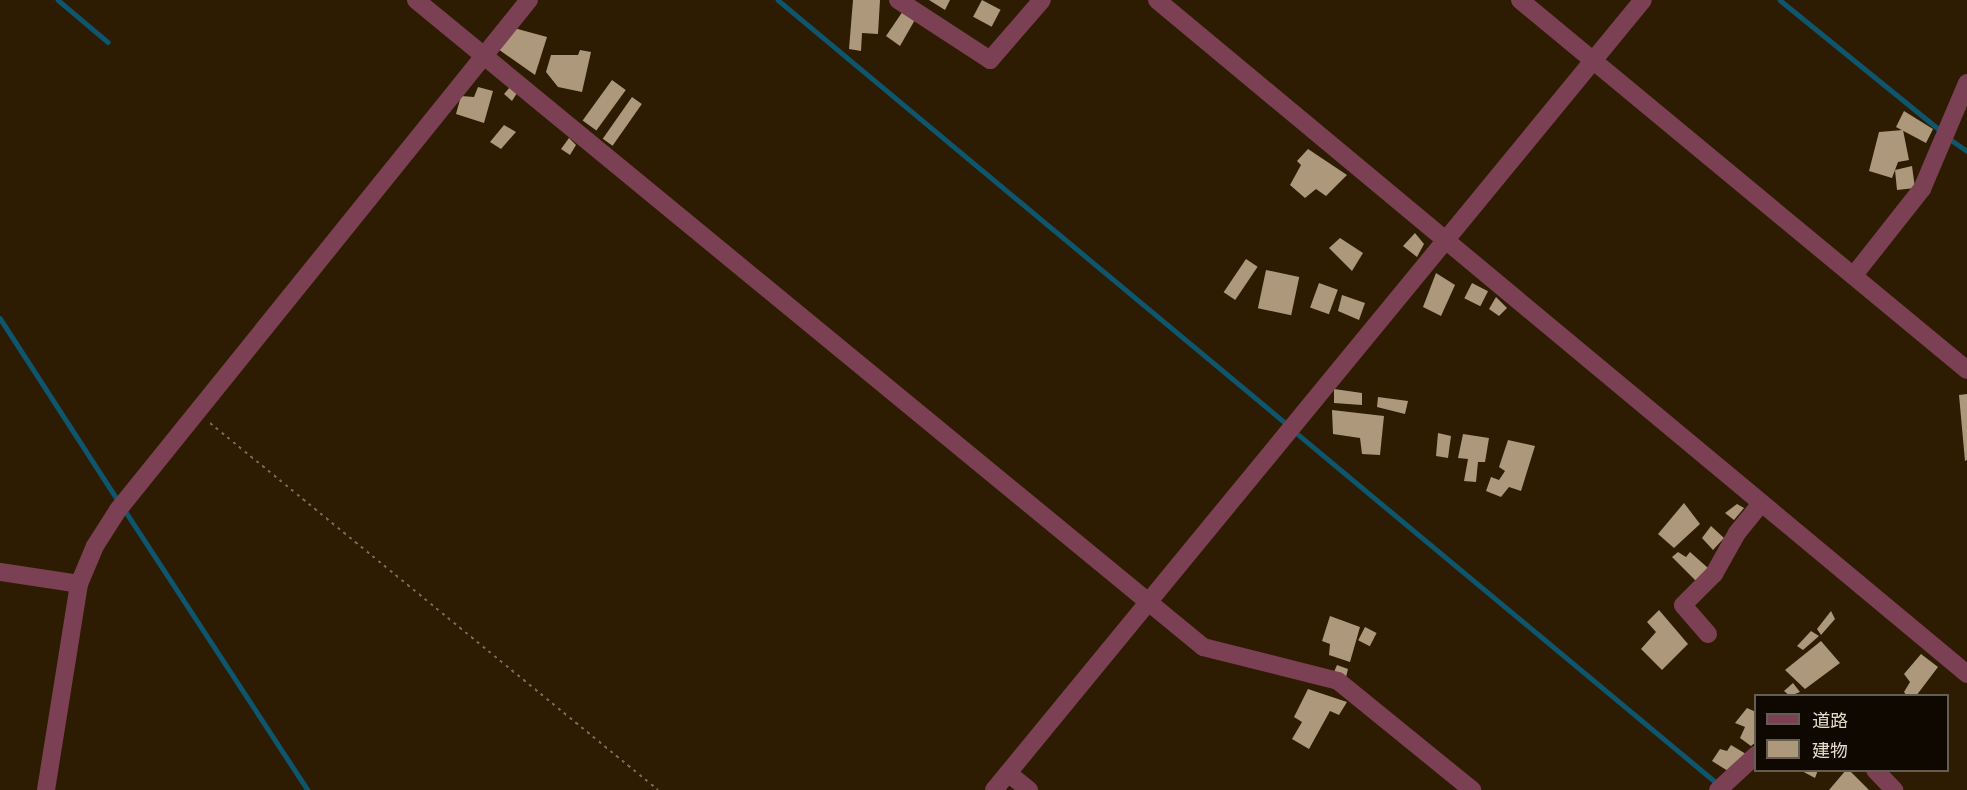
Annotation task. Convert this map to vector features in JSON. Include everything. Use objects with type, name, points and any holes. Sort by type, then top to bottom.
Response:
[{"type":"street","points":[[416,0],[482,57],[1150,600],[1203,647],[1338,681],[1472,790]]},
{"type":"street","points":[[46,790],[79,584],[85,564],[118,510],[530,0]]},
{"type":"street","points":[[898,0],[990,60],[1041,0]]},
{"type":"street","points":[[1157,0],[1967,674]]},
{"type":"street","points":[[1520,0],[1967,370]]},
{"type":"street","points":[[994,790],[1443,240],[1643,0]]},
{"type":"street","points":[[1854,275],[1922,189],[1967,83]]},
{"type":"street","points":[[1708,634],[1683,605],[1714,574],[1737,533],[1761,503]]},
{"type":"street","points":[[0,572],[79,584]]},
{"type":"street","points":[[1718,790],[1754,756]]},
{"type":"street","points":[[1876,772],[1894,790]]},
{"type":"street","points":[[1008,773],[1029,790]]},
{"type":"path","points":[[196,412],[658,790]]},
{"type":"building","points":[[853,0],[880,0],[878,34],[862,33],[861,51],[849,49]]},
{"type":"building","points":[[929,0],[950,0],[945,10]]},
{"type":"building","points":[[982,0],[1001,10],[992,27],[973,17]]},
{"type":"building","points":[[903,11],[916,18],[900,46],[886,36]]},
{"type":"building","points":[[514,28],[547,37],[535,75],[498,49]]},
{"type":"building","points":[[580,50],[591,52],[582,92],[558,87],[546,72],[551,55],[578,55]]},
{"type":"building","points":[[612,80],[626,90],[596,130],[583,120]]},
{"type":"building","points":[[478,87],[493,91],[484,123],[456,114],[461,96],[474,97]]},
{"type":"building","points":[[510,87],[517,93],[512,101],[504,94]]},
{"type":"building","points":[[632,97],[642,104],[613,146],[603,139]]},
{"type":"building","points":[[1904,111],[1933,129],[1926,143],[1896,127]]},
{"type":"building","points":[[504,125],[516,132],[501,149],[490,142]]},
{"type":"building","points":[[1903,130],[1909,160],[1898,162],[1892,178],[1869,171],[1879,132]]},
{"type":"building","points":[[569,138],[576,145],[570,155],[561,149]]},
{"type":"building","points":[[1308,149],[1347,175],[1326,196],[1316,189],[1305,198],[1290,185],[1301,165],[1297,161]]},
{"type":"building","points":[[1912,166],[1915,188],[1897,190],[1895,170]]},
{"type":"building","points":[[1415,233],[1424,244],[1417,257],[1403,246]]},
{"type":"building","points":[[1340,238],[1363,253],[1352,271],[1329,248]]},
{"type":"building","points":[[1246,259],[1258,267],[1235,300],[1224,292]]},
{"type":"building","points":[[1266,270],[1299,277],[1291,315],[1258,308]]},
{"type":"building","points":[[1436,273],[1455,285],[1441,316],[1423,307]]},
{"type":"building","points":[[1319,283],[1338,290],[1329,314],[1310,307]]},
{"type":"building","points":[[1472,283],[1488,291],[1480,306],[1464,298]]},
{"type":"building","points":[[1342,295],[1365,303],[1359,320],[1338,311]]},
{"type":"building","points":[[1496,297],[1507,308],[1499,316],[1489,309]]},
{"type":"building","points":[[1334,389],[1362,393],[1362,405],[1334,403]]},
{"type":"building","points":[[1967,394],[1967,460],[1965,461],[1959,395]]},
{"type":"building","points":[[1378,397],[1408,401],[1405,414],[1377,407]]},
{"type":"building","points":[[1332,410],[1384,416],[1380,455],[1362,454],[1360,438],[1333,434]]},
{"type":"building","points":[[1438,433],[1451,436],[1448,458],[1436,456]]},
{"type":"building","points":[[1463,434],[1489,438],[1485,462],[1478,462],[1476,482],[1464,481],[1468,459],[1458,458]]},
{"type":"building","points":[[1508,440],[1535,446],[1521,491],[1509,487],[1501,497],[1486,491],[1491,477],[1499,480],[1505,471],[1499,467]]},
{"type":"building","points":[[1684,503],[1700,524],[1674,548],[1658,534]]},
{"type":"building","points":[[1737,504],[1744,508],[1734,520],[1725,513]]},
{"type":"building","points":[[1711,526],[1724,538],[1713,550],[1702,538]]},
{"type":"building","points":[[1678,552],[1686,557],[1690,552],[1708,568],[1696,581],[1672,557]]},
{"type":"building","points":[[1659,610],[1688,644],[1662,670],[1641,649],[1656,632],[1647,622]]},
{"type":"building","points":[[1831,611],[1835,619],[1821,635],[1817,629]]},
{"type":"building","points":[[1330,616],[1360,627],[1350,662],[1329,655],[1330,644],[1322,641]]},
{"type":"building","points":[[1365,627],[1377,633],[1370,646],[1358,640]]},
{"type":"building","points":[[1811,631],[1819,636],[1803,650],[1797,646]]},
{"type":"building","points":[[1821,641],[1840,663],[1805,689],[1785,670]]},
{"type":"building","points":[[1921,654],[1938,667],[1918,694],[1904,692],[1910,682],[1904,674]]},
{"type":"building","points":[[1337,665],[1348,669],[1346,677],[1334,672]]},
{"type":"building","points":[[1793,683],[1800,692],[1788,694],[1784,691]]},
{"type":"building","points":[[1308,689],[1347,702],[1339,715],[1330,711],[1309,749],[1292,739],[1302,722],[1294,717]]},
{"type":"building","points":[[1747,708],[1754,711],[1754,744],[1751,746],[1740,738],[1745,727],[1735,723]]},
{"type":"building","points":[[1731,745],[1746,754],[1728,771],[1712,761],[1720,749],[1727,751]]},
{"type":"building","points":[[1804,772],[1817,772],[1815,778]]},
{"type":"building","points":[[1844,772],[1851,772],[1869,790],[1829,790]]},
{"type":"waterway","points":[[58,0],[108,42]]},
{"type":"waterway","points":[[778,0],[1288,425]]},
{"type":"waterway","points":[[1780,0],[1941,131]]},
{"type":"waterway","points":[[1947,137],[1967,151]]},
{"type":"waterway","points":[[0,318],[119,502]]},
{"type":"waterway","points":[[1294,431],[1718,784]]},
{"type":"waterway","points":[[124,509],[308,790]]}]
